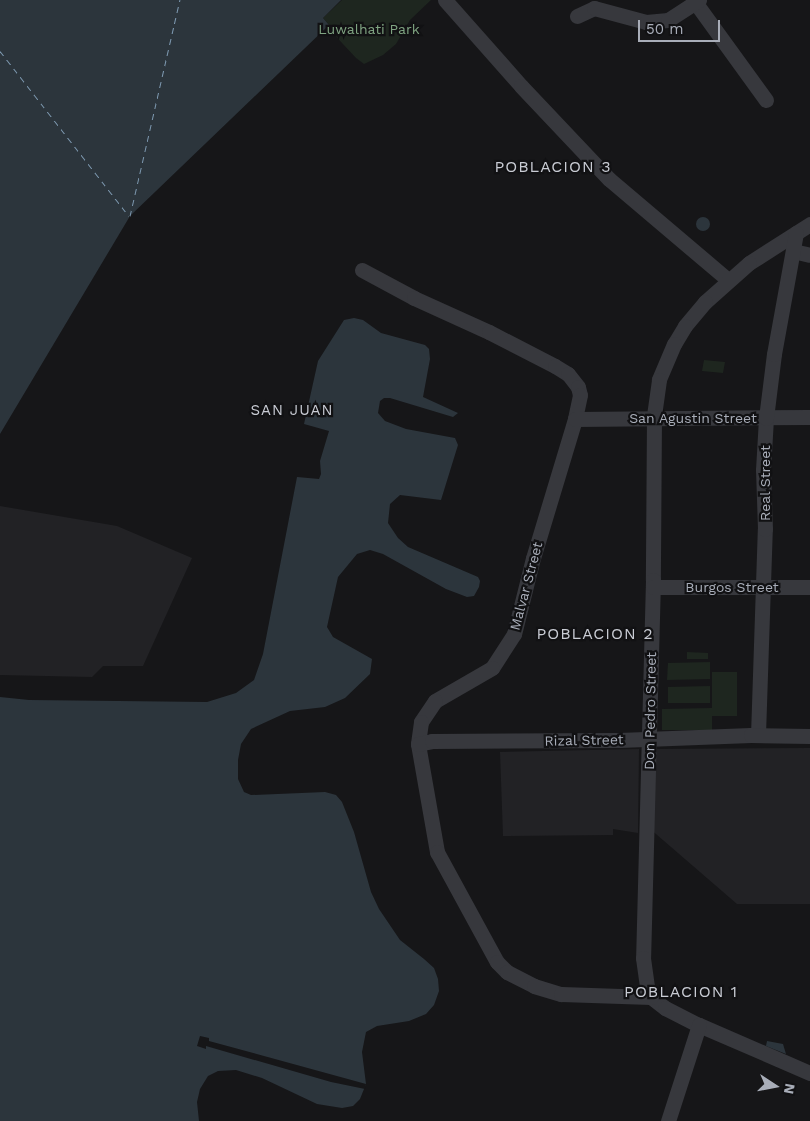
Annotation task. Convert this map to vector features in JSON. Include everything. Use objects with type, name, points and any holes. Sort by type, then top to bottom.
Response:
[{"type":"street","points":[[445,0],[609,179],[728,280]]},
{"type":"street","points":[[578,16],[594,8],[646,22],[668,20],[697,1],[766,100]]},
{"type":"street","name":"Don Pedro Street","points":[[651,997],[643,973],[653,588],[654,417],[659,380],[674,344],[685,326],[728,280],[754,260],[810,224]]},
{"type":"street","name":"Real Street","points":[[758,735],[764,587],[763,470],[766,418],[774,354],[796,233]]},
{"type":"street","points":[[793,251],[810,255]]},
{"type":"street","name":"Malvar Street","points":[[362,270],[414,298],[517,346],[568,374],[580,392],[575,419],[533,558],[514,634],[492,668],[435,701],[421,722],[418,744]]},
{"type":"street","name":"San Agustin Street","points":[[575,419],[810,417]]},
{"type":"street","name":"Burgos Street","points":[[653,588],[810,587]]},
{"type":"street","name":"Rizal Street","points":[[418,744],[432,741],[758,735],[810,736]]},
{"type":"street","points":[[418,744],[437,852],[497,962],[507,972],[534,986],[561,994],[651,997],[665,1008],[698,1025],[810,1073]]},
{"type":"street","points":[[668,1121],[698,1025]]},
{"type":"shaded area","points":[[0,0],[341,0],[323,18],[329,25],[130,216],[0,434]]},
{"type":"shaded area","points":[[703,217],[708,219],[710,224],[708,229],[703,231],[698,229],[696,224],[698,219]]},
{"type":"shaded area","points":[[354,318],[363,320],[381,333],[425,345],[429,349],[430,359],[423,397],[458,413],[453,417],[390,398],[384,398],[380,401],[378,413],[385,421],[406,429],[455,438],[458,445],[441,500],[400,495],[390,504],[388,523],[398,538],[408,547],[478,577],[480,581],[479,587],[474,596],[467,597],[446,589],[383,554],[370,550],[357,554],[338,577],[327,627],[333,637],[372,659],[370,674],[345,698],[325,707],[290,711],[251,729],[241,744],[238,760],[238,779],[244,792],[251,795],[325,792],[336,795],[342,802],[354,832],[371,892],[379,909],[400,940],[434,968],[438,979],[439,991],[434,1005],[426,1014],[409,1021],[377,1026],[366,1032],[362,1052],[366,1084],[360,1099],[353,1106],[342,1108],[317,1104],[262,1078],[236,1070],[218,1071],[208,1076],[200,1089],[197,1102],[199,1121],[0,1121],[0,697],[29,700],[207,702],[236,693],[254,680],[263,654],[297,477],[319,479],[321,474],[320,461],[329,431],[304,424],[318,361],[344,320]]},
{"type":"shaded area","points":[[0,506],[117,526],[192,558],[143,666],[103,666],[92,677],[0,675]]},
{"type":"shaded area","points":[[810,748],[810,904],[737,904],[649,828],[651,749]]},
{"type":"shaded area","points":[[639,749],[638,833],[613,829],[613,835],[503,836],[500,752]]},
{"type":"shaded area","points":[[767,1041],[783,1044],[786,1054],[766,1046]]},
{"type":"green space","name":"Luwalhati Park","points":[[342,0],[431,0],[410,20],[396,44],[383,55],[364,64],[328,28],[330,26],[323,18]]},
{"type":"green space","points":[[704,360],[725,362],[723,373],[702,371]]},
{"type":"green space","points":[[687,652],[708,653],[708,659],[687,659]]},
{"type":"green space","points":[[710,662],[710,679],[667,680],[668,663]]},
{"type":"green space","points":[[712,672],[737,672],[737,716],[712,716],[712,730],[662,730],[662,709],[712,708]]},
{"type":"green space","points":[[710,686],[710,703],[668,703],[668,687]]},
{"type":"pier","points":[[200,1036],[209,1038],[209,1041],[366,1084],[365,1089],[331,1082],[206,1046],[206,1049],[197,1046]]},
{"type":"ferry route","points":[[130,216],[180,0]]},
{"type":"ferry route","points":[[0,51],[129,216]]},
{"type":"district","name":"POBLACION 3","points":[[553,167]]},
{"type":"district","name":"SAN JUAN","points":[[292,411]]},
{"type":"district","name":"POBLACION 2","points":[[595,634]]},
{"type":"district","name":"POBLACION 1","points":[[681,992]]}]
